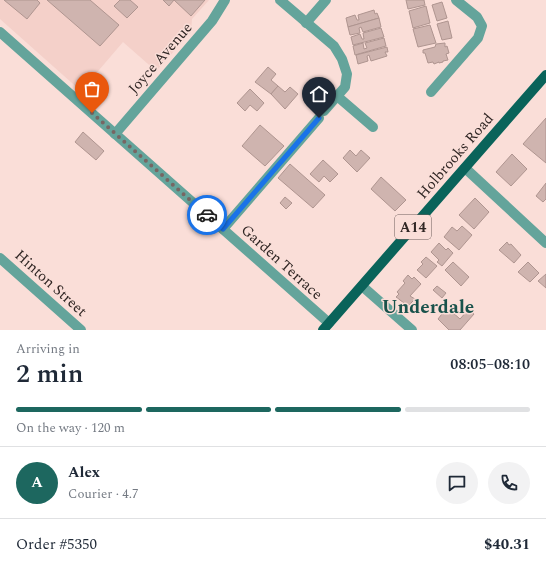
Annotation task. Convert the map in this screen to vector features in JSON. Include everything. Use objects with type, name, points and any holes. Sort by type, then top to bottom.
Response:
[{"type":"main road","name":"Holbrooks Road","points":[[326,327],[546,75]]},
{"type":"street","name":"Joyce Avenue","points":[[115,134],[212,21],[225,0]]},
{"type":"street","points":[[223,229],[345,87],[347,74],[342,59],[334,46],[280,0]]},
{"type":"street","points":[[306,23],[326,0]]},
{"type":"street","points":[[431,92],[478,38],[482,26],[477,17],[456,0]]},
{"type":"street","name":"Garden Terrace","points":[[0,32],[223,229],[326,327]]},
{"type":"street","points":[[337,96],[373,127]]},
{"type":"street","points":[[465,168],[546,243]]},
{"type":"street","name":"Hinton Street","points":[[0,258],[81,330]]},
{"type":"street","points":[[362,286],[412,330]]},
{"type":"shaded area","points":[[0,0],[209,0],[192,19],[191,32],[156,71],[123,42],[81,91],[0,19]]},
{"type":"building","points":[[4,0],[37,0],[40,3],[27,19]]},
{"type":"building","points":[[47,0],[90,0],[119,25],[100,46]]},
{"type":"building","points":[[120,0],[130,0],[138,7],[127,18],[114,6]]},
{"type":"building","points":[[163,0],[174,0],[169,6]]},
{"type":"building","points":[[174,0],[205,0],[191,16]]},
{"type":"building","points":[[406,0],[424,0],[425,5],[408,9]]},
{"type":"building","points":[[442,2],[447,18],[437,21],[432,5]]},
{"type":"building","points":[[426,6],[430,23],[413,28],[409,11]]},
{"type":"building","points":[[374,10],[375,14],[377,13],[379,18],[348,27],[346,18],[355,15],[357,20],[359,20],[358,15]]},
{"type":"building","points":[[379,18],[381,27],[363,32],[361,27],[359,28],[360,33],[350,35],[348,27]]},
{"type":"building","points":[[448,21],[452,38],[442,40],[437,24]]},
{"type":"building","points":[[430,25],[436,43],[418,47],[413,29]]},
{"type":"building","points":[[381,28],[384,37],[353,45],[351,37],[360,34],[362,39],[364,39],[363,33]]},
{"type":"building","points":[[384,38],[386,46],[355,55],[353,46],[363,43],[364,49],[367,48],[365,43]]},
{"type":"building","points":[[445,43],[445,47],[447,46],[449,53],[446,54],[448,60],[434,64],[433,62],[428,63],[423,50],[435,47],[436,44]]},
{"type":"building","points":[[387,47],[388,52],[385,52],[387,56],[371,61],[369,55],[367,56],[368,61],[358,64],[356,55]]},
{"type":"building","points":[[268,67],[276,74],[271,80],[278,86],[271,94],[255,82]]},
{"type":"building","points":[[278,86],[285,92],[290,87],[298,94],[285,109],[271,94]]},
{"type":"building","points":[[250,89],[264,103],[257,111],[250,105],[245,111],[237,103]]},
{"type":"building","points":[[546,118],[546,163],[523,144]]},
{"type":"building","points":[[260,125],[284,146],[265,166],[242,146]]},
{"type":"building","points":[[83,132],[104,151],[96,160],[75,142]]},
{"type":"building","points":[[350,150],[356,156],[361,150],[370,158],[357,172],[343,158]]},
{"type":"building","points":[[512,154],[527,169],[511,186],[496,172]]},
{"type":"building","points":[[323,160],[338,174],[330,182],[324,176],[319,182],[310,174]]},
{"type":"building","points":[[290,164],[325,195],[313,208],[278,178]]},
{"type":"building","points":[[381,177],[406,200],[395,211],[371,189]]},
{"type":"building","points":[[546,183],[546,199],[543,202],[536,196]]},
{"type":"building","points":[[285,197],[292,203],[286,209],[280,203]]},
{"type":"building","points":[[475,198],[489,212],[474,229],[459,215]]},
{"type":"building","points":[[462,226],[472,235],[459,250],[444,237],[452,227],[457,231]]},
{"type":"building","points":[[507,242],[509,245],[511,244],[521,255],[514,263],[499,250]]},
{"type":"building","points":[[439,243],[446,250],[448,248],[453,253],[442,266],[437,262],[439,260],[431,252]]},
{"type":"building","points":[[426,257],[437,266],[426,278],[417,270],[423,264],[421,262]]},
{"type":"building","points":[[453,262],[469,277],[461,286],[445,270]]},
{"type":"building","points":[[528,262],[539,273],[530,282],[518,272]]},
{"type":"building","points":[[546,274],[546,288],[538,281]]},
{"type":"building","points":[[408,275],[412,279],[414,277],[421,284],[410,296],[415,299],[408,306],[396,297],[399,294],[397,292],[405,283],[403,281]]},
{"type":"building","points":[[437,286],[446,293],[442,298],[433,290]]},
{"type":"building","points":[[445,310],[449,313],[451,311],[460,319],[468,310],[474,314],[460,330],[449,330],[438,319]]},
{"type":"way so far","points":[[92,113],[207,215]]},
{"type":"district","name":"Underdale","points":[[428,306]]},
{"type":"route","points":[[207,215],[223,229],[319,118]]}]
